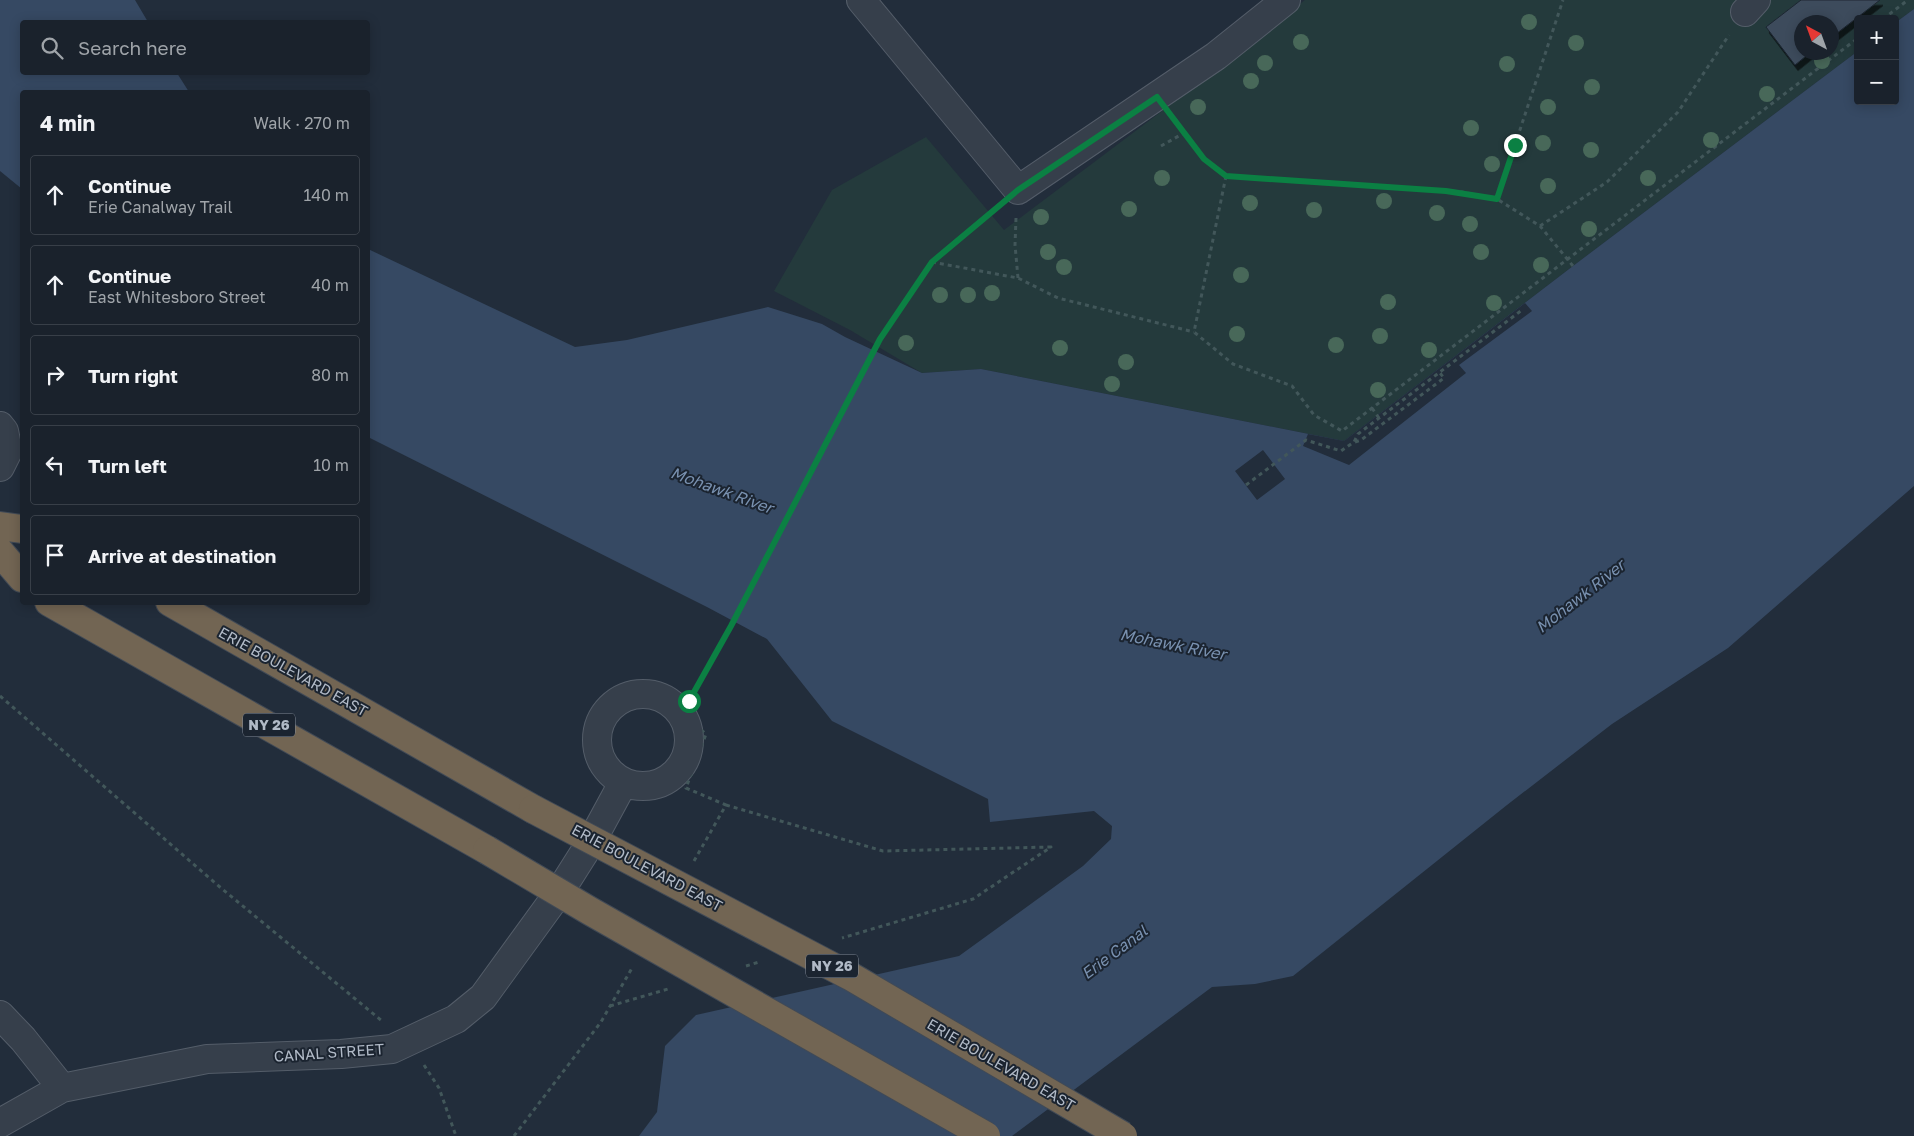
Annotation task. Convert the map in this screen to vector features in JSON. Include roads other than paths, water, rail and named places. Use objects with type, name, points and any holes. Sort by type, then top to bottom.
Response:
[{"type":"highway","points":[[0,526],[20,529]]},
{"type":"highway","points":[[0,552],[20,576]]},
{"type":"highway","name":"NY 26","points":[[54,605],[986,1136]]},
{"type":"highway","name":"ERIE BOULEVARD EAST","points":[[175,605],[534,809],[850,976],[1123,1136]]},
{"type":"street","points":[[861,0],[1018,190],[1216,56],[1286,0]]},
{"type":"street","points":[[0,426],[4,431],[8,451],[0,467]]},
{"type":"street","points":[[642,693],[657,695],[671,702],[682,714],[688,727],[690,742],[686,757],[679,770],[667,780],[653,786],[638,787],[623,783],[610,774],[601,761],[596,746],[597,731],[603,716],[613,704],[626,696],[642,693]]},
{"type":"street","name":"CANAL STREET","points":[[0,1123],[62,1088],[207,1059],[341,1054],[392,1049],[456,1019],[483,996],[560,891],[591,842],[623,783]]},
{"type":"street","points":[[0,1015],[23,1039],[62,1088]]},
{"type":"water","points":[[0,0],[135,0],[147,20],[20,20],[20,75],[178,75],[188,90],[20,90],[20,187],[0,171]]},
{"type":"water","points":[[1914,9],[1914,486],[1728,648],[1612,724],[1507,805],[1293,976],[1255,984],[1212,987],[1012,1136],[639,1136],[657,1112],[665,1046],[696,1015],[959,956],[1083,866],[1111,839],[1112,826],[1094,811],[990,822],[988,799],[832,721],[767,639],[370,438],[370,250],[575,347],[627,340],[768,307],[822,324],[845,337],[922,373],[981,369],[1344,441],[1854,54],[1854,105],[1899,105],[1899,20]]},
{"type":"water label","name":"Mohawk River","points":[[722,490]]},
{"type":"water label","name":"Mohawk River","points":[[1580,596]]},
{"type":"water label","name":"Mohawk River","points":[[1173,644]]},
{"type":"water label","name":"Erie Canal","points":[[1114,952]]}]
